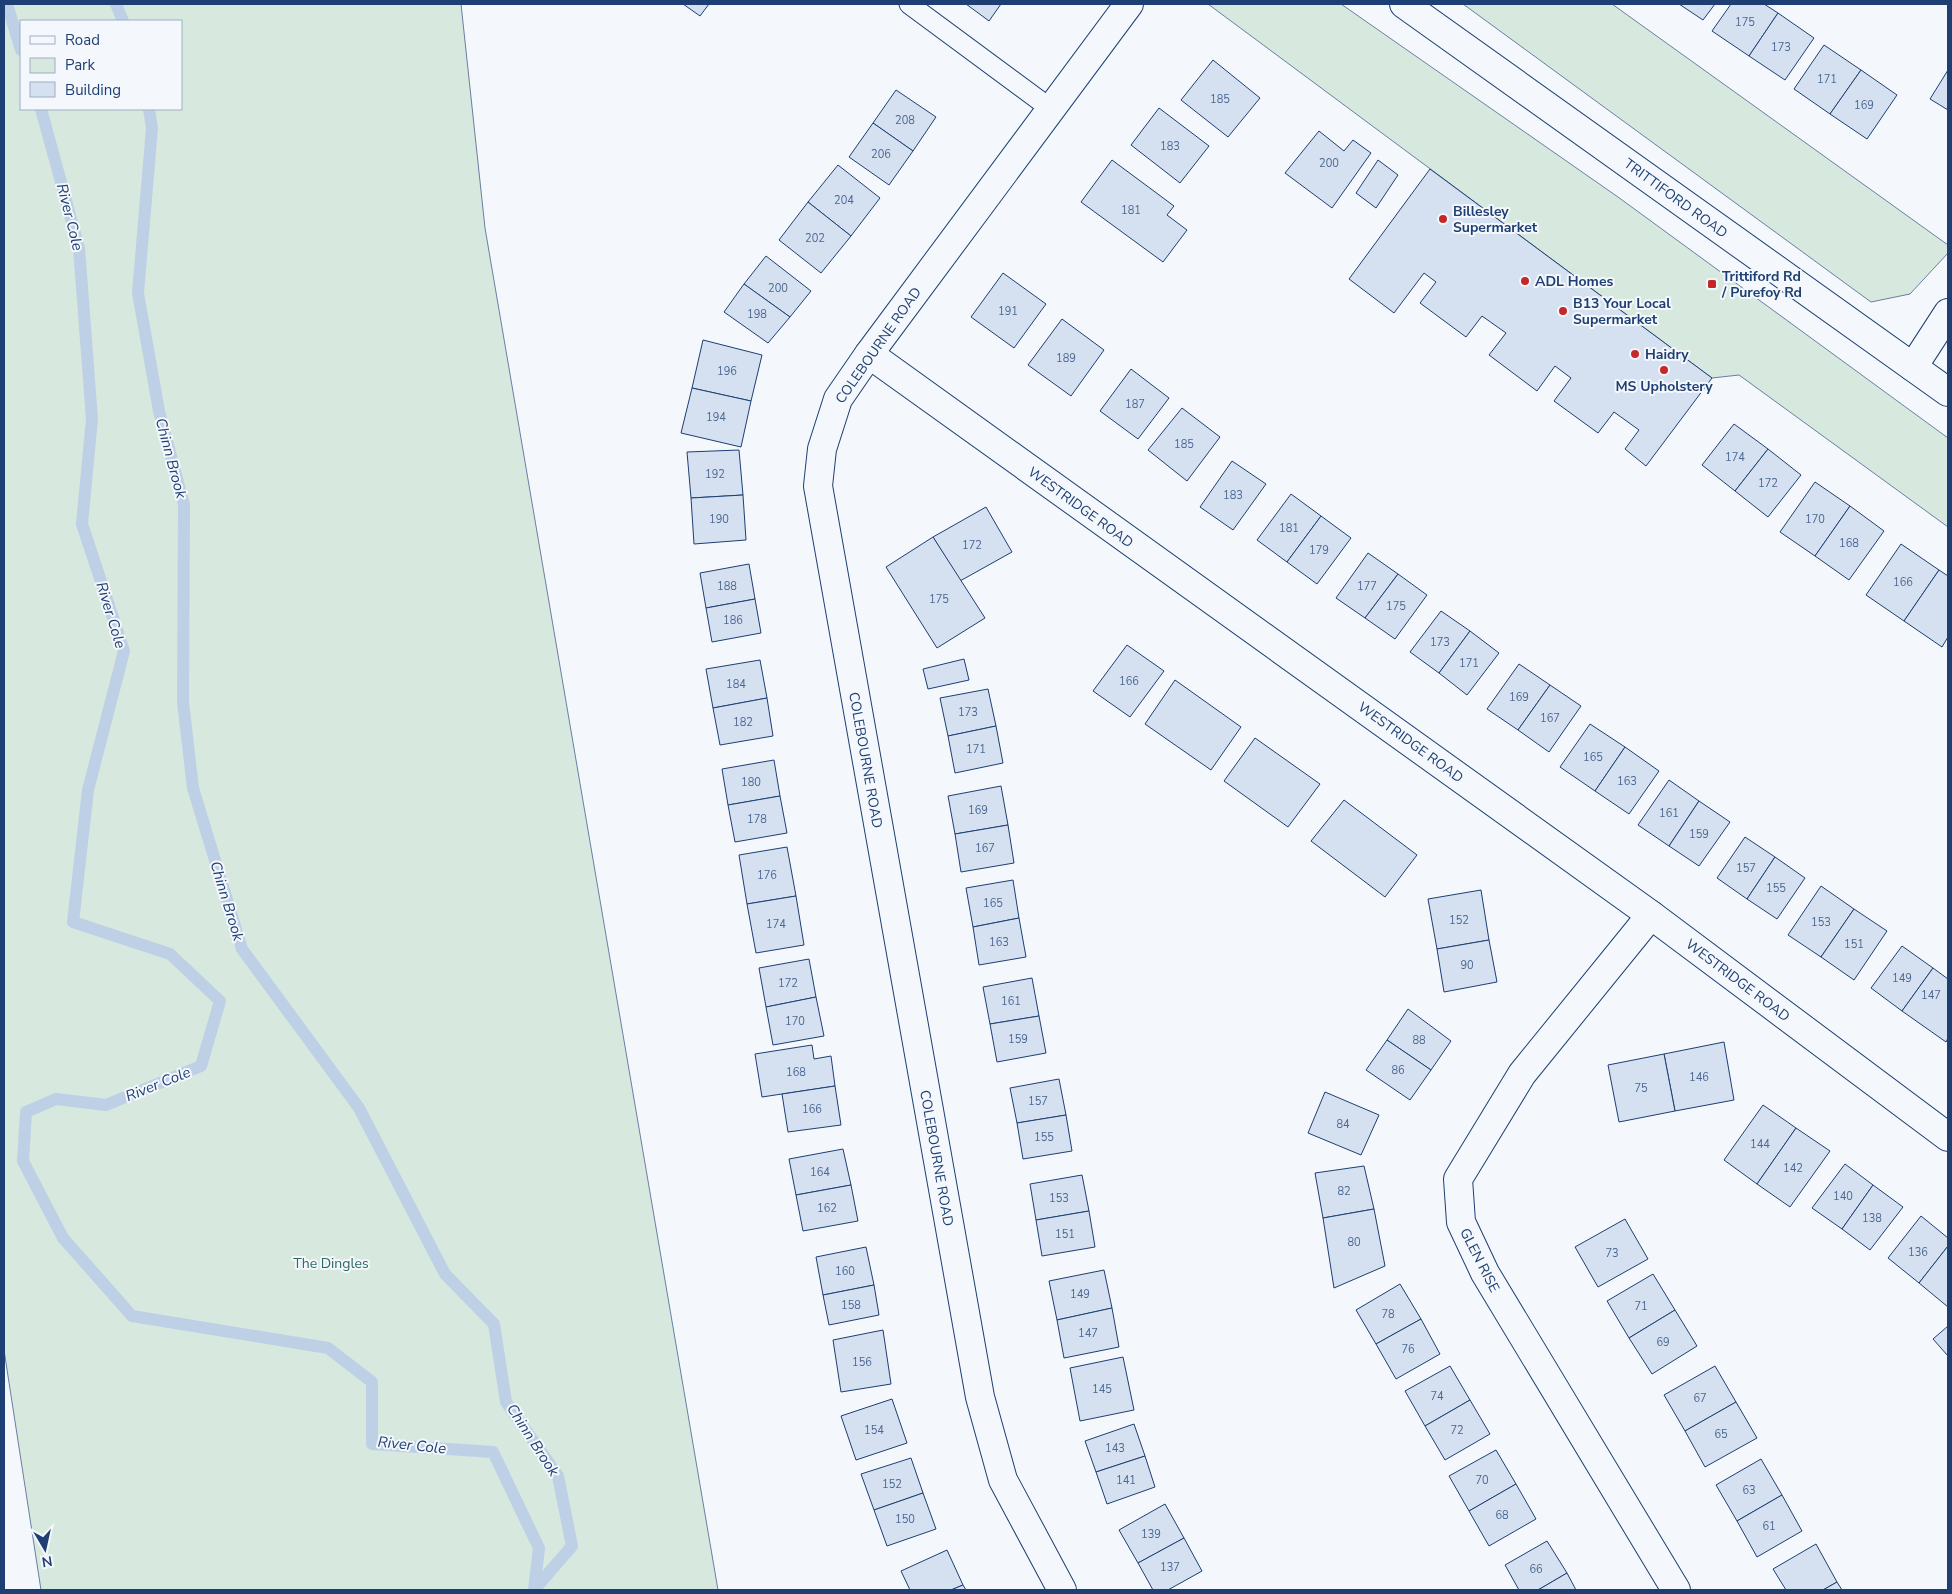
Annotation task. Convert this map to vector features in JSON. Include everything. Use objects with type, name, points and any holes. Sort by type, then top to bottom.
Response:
[{"type":"street","name":"COLEBOURNE ROAD","points":[[1062,1590],[1004,1480],[980,1397],[818,486],[822,449],[838,399],[868,354],[1129,4]]},
{"type":"street","name":"TRITTIFORD ROAD","points":[[1404,4],[1948,392]]},
{"type":"street","points":[[1913,367],[1948,313]]},
{"type":"street","name":"WESTRIDGE ROAD","points":[[868,354],[1651,915],[1948,1137]]},
{"type":"street","name":"GLEN RISE","points":[[1651,915],[1522,1074],[1458,1179],[1461,1222],[1485,1274],[1676,1590]]},
{"type":"lane","points":[[909,4],[1051,108]]},
{"type":"green space","name":"The Dingles","points":[[4,4],[461,4],[485,228],[718,1590],[41,1590],[4,1350]]},
{"type":"green space","points":[[1208,4],[1341,4],[1618,197],[1948,438],[1948,527],[1739,375],[1712,378]]},
{"type":"green space","points":[[1463,4],[1612,4],[1948,245],[1948,253],[1910,294],[1871,302]]},
{"type":"building","points":[[683,4],[709,4],[700,16]]},
{"type":"building","points":[[966,4],[1001,4],[989,21]]},
{"type":"building","points":[[1679,4],[1715,4],[1703,20]]},
{"type":"building","points":[[1731,4],[1764,4],[1778,13],[1749,56],[1712,31]]},
{"type":"building","points":[[1778,13],[1814,38],[1785,80],[1749,56]]},
{"type":"building","points":[[1824,45],[1861,70],[1830,114],[1794,89]]},
{"type":"building","points":[[1213,60],[1260,98],[1228,137],[1181,100]]},
{"type":"building","points":[[1861,70],[1897,95],[1867,139],[1830,114]]},
{"type":"building","points":[[1948,70],[1948,110],[1930,99]]},
{"type":"building","points":[[896,90],[936,117],[913,151],[873,123]]},
{"type":"building","points":[[1159,108],[1209,146],[1180,183],[1131,145]]},
{"type":"building","points":[[873,123],[913,151],[889,185],[849,157]]},
{"type":"building","points":[[1319,131],[1344,151],[1353,140],[1371,153],[1332,208],[1285,173]]},
{"type":"building","points":[[1112,160],[1174,206],[1167,215],[1187,230],[1163,262],[1081,202]]},
{"type":"building","points":[[1378,160],[1398,175],[1376,208],[1356,193]]},
{"type":"building","points":[[838,165],[880,198],[851,236],[808,202]]},
{"type":"building","points":[[1430,169],[1712,378],[1646,466],[1625,449],[1639,430],[1614,412],[1598,433],[1554,401],[1571,378],[1555,366],[1537,391],[1489,355],[1506,333],[1482,316],[1466,337],[1420,303],[1436,282],[1424,273],[1394,313],[1349,279]]},
{"type":"building","points":[[808,202],[851,236],[821,273],[779,240]]},
{"type":"building","points":[[766,256],[811,291],[790,317],[744,284]]},
{"type":"building","points":[[1003,273],[1046,304],[1014,348],[971,317]]},
{"type":"building","points":[[744,284],[790,317],[768,343],[724,312]]},
{"type":"building","points":[[1062,319],[1104,350],[1071,396],[1028,365]]},
{"type":"building","points":[[703,340],[762,355],[751,401],[692,388]]},
{"type":"building","points":[[1131,369],[1169,398],[1138,439],[1100,411]]},
{"type":"building","points":[[692,388],[751,401],[741,447],[681,433]]},
{"type":"building","points":[[1182,408],[1220,437],[1187,481],[1148,450]]},
{"type":"building","points":[[1734,424],[1768,449],[1735,491],[1702,465]]},
{"type":"building","points":[[1768,449],[1801,475],[1768,517],[1735,491]]},
{"type":"building","points":[[739,450],[743,495],[691,498],[687,452]]},
{"type":"building","points":[[1232,461],[1266,484],[1233,530],[1200,507]]},
{"type":"building","points":[[1815,482],[1850,506],[1815,556],[1780,532]]},
{"type":"building","points":[[1291,494],[1321,516],[1287,562],[1257,540]]},
{"type":"building","points":[[743,495],[746,540],[694,544],[691,498]]},
{"type":"building","points":[[1850,506],[1884,531],[1849,580],[1815,556]]},
{"type":"building","points":[[986,507],[1012,552],[960,581],[933,537]]},
{"type":"building","points":[[1321,516],[1351,538],[1317,584],[1287,562]]},
{"type":"building","points":[[933,537],[985,618],[937,648],[886,567]]},
{"type":"building","points":[[1901,544],[1939,570],[1904,621],[1866,595]]},
{"type":"building","points":[[1368,553],[1398,574],[1365,618],[1336,598]]},
{"type":"building","points":[[749,564],[755,599],[706,608],[700,573]]},
{"type":"building","points":[[1939,570],[1948,576],[1948,637],[1942,647],[1904,621]]},
{"type":"building","points":[[1398,574],[1427,595],[1395,639],[1365,618]]},
{"type":"building","points":[[755,599],[761,633],[712,642],[706,608]]},
{"type":"building","points":[[1441,611],[1470,631],[1439,673],[1410,652]]},
{"type":"building","points":[[1470,631],[1499,653],[1467,695],[1439,673]]},
{"type":"building","points":[[1127,645],[1164,671],[1130,717],[1093,691]]},
{"type":"building","points":[[964,659],[969,680],[928,689],[923,669]]},
{"type":"building","points":[[760,660],[767,698],[713,708],[706,669]]},
{"type":"building","points":[[1519,664],[1550,685],[1518,730],[1487,709]]},
{"type":"building","points":[[1175,680],[1241,727],[1211,770],[1145,724]]},
{"type":"building","points":[[1550,685],[1581,706],[1549,752],[1518,730]]},
{"type":"building","points":[[988,689],[996,726],[948,736],[940,698]]},
{"type":"building","points":[[767,698],[773,736],[720,745],[713,708]]},
{"type":"building","points":[[1590,724],[1625,747],[1595,791],[1560,767]]},
{"type":"building","points":[[996,726],[1003,763],[955,773],[948,736]]},
{"type":"building","points":[[1255,738],[1320,784],[1288,827],[1224,781]]},
{"type":"building","points":[[1625,747],[1659,771],[1629,814],[1595,791]]},
{"type":"building","points":[[774,760],[780,796],[728,805],[722,769]]},
{"type":"building","points":[[1669,780],[1699,801],[1669,846],[1638,825]]},
{"type":"building","points":[[1001,786],[1008,825],[955,834],[948,796]]},
{"type":"building","points":[[780,796],[787,833],[735,842],[728,805]]},
{"type":"building","points":[[1344,800],[1417,855],[1385,897],[1311,841]]},
{"type":"building","points":[[1699,801],[1730,822],[1699,866],[1669,846]]},
{"type":"building","points":[[1008,825],[1014,863],[961,872],[955,834]]},
{"type":"building","points":[[1745,837],[1775,857],[1747,899],[1717,878]]},
{"type":"building","points":[[787,847],[796,896],[747,904],[739,855]]},
{"type":"building","points":[[1775,857],[1805,878],[1777,919],[1747,899]]},
{"type":"building","points":[[1013,880],[1019,918],[973,927],[966,888]]},
{"type":"building","points":[[1821,886],[1854,909],[1821,957],[1788,935]]},
{"type":"building","points":[[1481,890],[1489,940],[1437,949],[1428,899]]},
{"type":"building","points":[[796,896],[804,945],[756,953],[747,904]]},
{"type":"building","points":[[1854,909],[1887,931],[1854,980],[1821,957]]},
{"type":"building","points":[[1019,918],[1026,957],[979,965],[973,927]]},
{"type":"building","points":[[1489,940],[1497,982],[1444,992],[1437,949]]},
{"type":"building","points":[[1902,946],[1933,968],[1902,1011],[1871,988]]},
{"type":"building","points":[[809,959],[816,997],[766,1007],[759,968]]},
{"type":"building","points":[[1933,968],[1948,979],[1948,1038],[1946,1042],[1902,1011]]},
{"type":"building","points":[[1032,978],[1039,1016],[990,1024],[983,987]]},
{"type":"building","points":[[816,997],[824,1036],[773,1045],[766,1007]]},
{"type":"building","points":[[1408,1009],[1451,1041],[1431,1070],[1387,1040]]},
{"type":"building","points":[[1039,1016],[1046,1053],[997,1062],[990,1024]]},
{"type":"building","points":[[1387,1040],[1431,1070],[1410,1100],[1366,1070]]},
{"type":"building","points":[[1724,1042],[1734,1100],[1675,1111],[1664,1054]]},
{"type":"building","points":[[812,1045],[814,1059],[831,1056],[835,1086],[762,1097],[755,1054]]},
{"type":"building","points":[[1664,1054],[1675,1111],[1619,1122],[1608,1065]]},
{"type":"building","points":[[1059,1079],[1066,1115],[1017,1123],[1010,1088]]},
{"type":"building","points":[[835,1086],[841,1125],[788,1132],[782,1094]]},
{"type":"building","points":[[1325,1092],[1379,1115],[1361,1155],[1308,1133]]},
{"type":"building","points":[[1763,1105],[1796,1128],[1757,1184],[1724,1160]]},
{"type":"building","points":[[1066,1115],[1072,1151],[1023,1159],[1017,1123]]},
{"type":"building","points":[[1796,1128],[1830,1151],[1790,1207],[1757,1184]]},
{"type":"building","points":[[843,1149],[851,1185],[796,1195],[789,1159]]},
{"type":"building","points":[[1845,1164],[1873,1185],[1842,1229],[1812,1208]]},
{"type":"building","points":[[1364,1166],[1374,1209],[1323,1218],[1315,1173]]},
{"type":"building","points":[[1082,1175],[1089,1211],[1036,1220],[1030,1184]]},
{"type":"building","points":[[851,1185],[858,1221],[803,1231],[796,1195]]},
{"type":"building","points":[[1873,1185],[1903,1207],[1870,1250],[1842,1229]]},
{"type":"building","points":[[1374,1209],[1385,1266],[1334,1288],[1323,1218]]},
{"type":"building","points":[[1089,1211],[1095,1247],[1042,1256],[1036,1220]]},
{"type":"building","points":[[1921,1216],[1948,1238],[1948,1246],[1919,1283],[1888,1258]]},
{"type":"building","points":[[1625,1219],[1648,1259],[1598,1287],[1575,1247]]},
{"type":"building","points":[[1948,1246],[1948,1307],[1919,1283]]},
{"type":"building","points":[[866,1247],[874,1285],[823,1295],[816,1257]]},
{"type":"building","points":[[1104,1270],[1112,1308],[1057,1320],[1049,1281]]},
{"type":"building","points":[[1653,1274],[1675,1310],[1629,1338],[1607,1301]]},
{"type":"building","points":[[1400,1284],[1421,1319],[1376,1344],[1356,1310]]},
{"type":"building","points":[[874,1285],[879,1315],[829,1325],[823,1295]]},
{"type":"building","points":[[1112,1308],[1119,1347],[1064,1358],[1057,1320]]},
{"type":"building","points":[[1675,1310],[1697,1346],[1652,1374],[1629,1338]]},
{"type":"building","points":[[1421,1319],[1440,1354],[1396,1379],[1376,1344]]},
{"type":"building","points":[[1948,1326],[1948,1356],[1933,1339]]},
{"type":"building","points":[[883,1330],[891,1384],[841,1392],[833,1340]]},
{"type":"building","points":[[1123,1357],[1134,1410],[1080,1421],[1070,1368]]},
{"type":"building","points":[[1450,1366],[1470,1400],[1425,1426],[1405,1391]]},
{"type":"building","points":[[1715,1366],[1736,1402],[1685,1431],[1664,1395]]},
{"type":"building","points":[[892,1399],[907,1443],[856,1460],[841,1416]]},
{"type":"building","points":[[1470,1400],[1490,1434],[1445,1460],[1425,1426]]},
{"type":"building","points":[[1736,1402],[1757,1438],[1705,1467],[1685,1431]]},
{"type":"building","points":[[1134,1424],[1145,1456],[1096,1472],[1085,1441]]},
{"type":"building","points":[[1496,1450],[1516,1484],[1469,1511],[1449,1476]]},
{"type":"building","points":[[1145,1456],[1155,1487],[1107,1504],[1096,1472]]},
{"type":"building","points":[[911,1458],[923,1493],[874,1510],[861,1474]]},
{"type":"building","points":[[1761,1459],[1782,1495],[1737,1521],[1716,1485]]},
{"type":"building","points":[[1516,1484],[1536,1519],[1489,1546],[1469,1511]]},
{"type":"building","points":[[923,1493],[936,1529],[887,1546],[874,1510]]},
{"type":"building","points":[[1782,1495],[1802,1531],[1757,1557],[1737,1521]]},
{"type":"building","points":[[1165,1504],[1184,1538],[1138,1563],[1119,1530]]},
{"type":"building","points":[[1184,1538],[1202,1571],[1168,1590],[1153,1590],[1138,1563]]},
{"type":"building","points":[[1547,1541],[1567,1573],[1538,1590],[1519,1590],[1505,1565]]},
{"type":"building","points":[[1816,1544],[1837,1582],[1823,1590],[1786,1590],[1773,1569]]},
{"type":"building","points":[[947,1550],[963,1585],[951,1590],[910,1590],[901,1571]]},
{"type":"building","points":[[1567,1573],[1576,1590],[1538,1590]]},
{"type":"building","points":[[1837,1582],[1842,1590],[1823,1590]]},
{"type":"building","points":[[963,1585],[966,1590],[951,1590]]},
{"type":"waterway","name":"River Cole","points":[[7,4],[20,47]]},
{"type":"waterway","name":"Chinn Brook","points":[[116,4],[123,20]]},
{"type":"waterway","name":"River Cole","points":[[41,110],[79,248],[92,419],[82,524],[124,651],[88,790],[73,922],[170,954],[220,1001],[201,1066],[106,1105],[56,1099],[26,1112],[23,1161],[63,1238],[132,1316],[328,1348],[372,1382],[372,1444],[493,1452],[539,1548],[534,1590]]},
{"type":"waterway","name":"Chinn Brook","points":[[149,110],[152,128],[138,293],[159,411],[184,505],[183,702],[193,788],[242,949],[359,1108],[445,1274],[494,1324],[506,1402],[558,1476],[572,1546],[534,1590]]},
{"type":"place","name":"Billesley Supermarket","points":[[1443,219]]},
{"type":"place","name":"ADL Homes","points":[[1525,281]]},
{"type":"place","name":"Trittiford Rd / Purefoy Rd","points":[[1712,284]]},
{"type":"place","name":"B13 Your Local Supermarket","points":[[1563,311]]},
{"type":"place","name":"Haidry","points":[[1635,354]]},
{"type":"place","name":"MS Upholstery","points":[[1664,370]]}]
